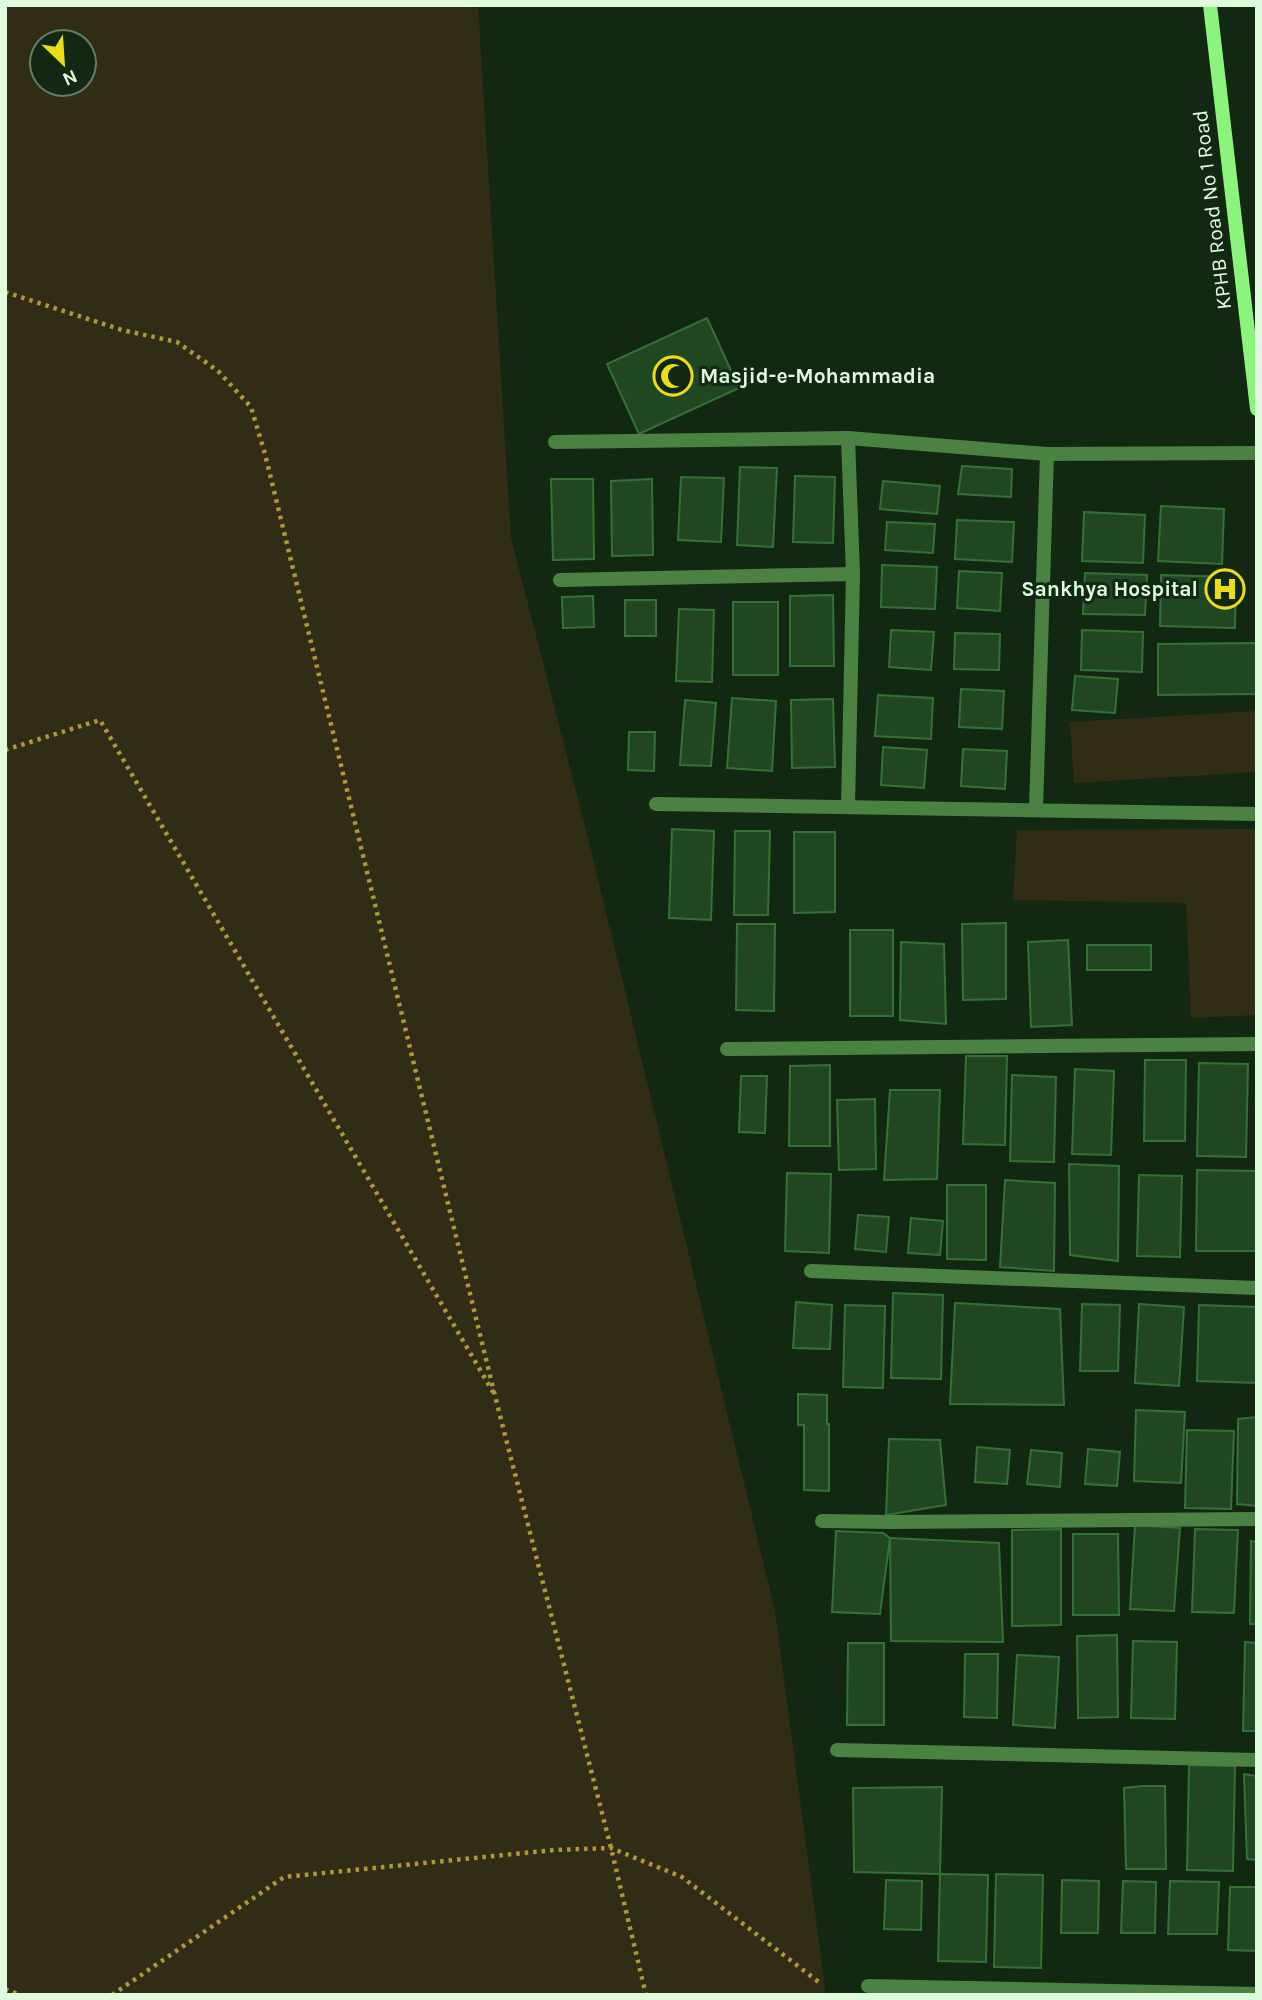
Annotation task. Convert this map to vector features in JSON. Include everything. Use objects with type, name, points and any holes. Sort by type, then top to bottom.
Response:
[{"type":"main road","name":"KPHB Road No 1 Road","points":[[1210,5],[1257,409]]},
{"type":"street","points":[[848,438],[853,574],[848,807]]},
{"type":"street","points":[[555,442],[848,438],[1047,454],[1257,453]]},
{"type":"street","points":[[1036,810],[1047,454]]},
{"type":"street","points":[[559,580],[853,574]]},
{"type":"street","points":[[656,804],[1257,814]]},
{"type":"street","points":[[726,1049],[1257,1044]]},
{"type":"street","points":[[811,1271],[1257,1288]]},
{"type":"street","points":[[822,1521],[1257,1519]]},
{"type":"street","points":[[837,1750],[1257,1760]]},
{"type":"street","points":[[868,1986],[1257,1994]]},
{"type":"path","points":[[5,292],[122,330],[177,342],[218,371],[251,407],[265,454],[495,1396],[646,1995]]},
{"type":"path","points":[[5,750],[100,720],[495,1396]]},
{"type":"path","points":[[112,1995],[284,1877],[554,1850],[611,1848],[682,1877],[820,1983]]},
{"type":"path","points":[[5,1989],[20,1995]]},
{"type":"shaded area","points":[[5,5],[478,5],[511,538],[589,842],[775,1611],[826,1995],[5,1995]]},
{"type":"shaded area","points":[[1257,711],[1257,772],[1074,783],[1070,722]]},
{"type":"shaded area","points":[[1257,829],[1257,1015],[1191,1018],[1186,903],[1013,900],[1017,830]]},
{"type":"building","name":"Masjid-e-Mohammadia","points":[[707,318],[739,388],[639,434],[607,364]]},
{"type":"building","points":[[962,466],[1012,469],[1011,497],[958,494]]},
{"type":"building","points":[[740,467],[777,468],[773,547],[737,545]]},
{"type":"building","points":[[795,476],[835,477],[833,543],[793,542]]},
{"type":"building","points":[[681,477],[724,478],[721,542],[678,540]]},
{"type":"building","points":[[551,479],[593,479],[594,559],[553,560]]},
{"type":"building","points":[[652,479],[653,555],[612,556],[611,481]]},
{"type":"building","points":[[883,481],[940,486],[937,514],[880,509]]},
{"type":"building","points":[[1161,506],[1224,509],[1222,564],[1158,561]]},
{"type":"building","points":[[1084,512],[1145,515],[1143,563],[1082,561]]},
{"type":"building","points":[[957,520],[1014,522],[1012,562],[955,559]]},
{"type":"building","points":[[887,522],[935,524],[933,553],[885,550]]},
{"type":"building","points":[[882,565],[937,567],[935,609],[881,607]]},
{"type":"building","points":[[959,571],[1002,573],[1000,611],[957,608]]},
{"type":"building","points":[[1085,573],[1147,575],[1145,615],[1083,614]]},
{"type":"building","points":[[1161,575],[1236,577],[1235,628],[1160,626]]},
{"type":"building","points":[[833,595],[834,666],[790,666],[790,596]]},
{"type":"building","points":[[593,596],[594,627],[563,628],[562,597]]},
{"type":"building","points":[[625,600],[656,600],[656,636],[625,636]]},
{"type":"building","points":[[733,602],[778,602],[778,675],[733,675]]},
{"type":"building","points":[[679,609],[714,610],[712,682],[676,681]]},
{"type":"building","points":[[891,630],[934,632],[931,670],[889,667]]},
{"type":"building","points":[[1082,630],[1143,632],[1142,672],[1081,670]]},
{"type":"building","points":[[955,633],[1000,634],[999,670],[954,669]]},
{"type":"building","points":[[1257,643],[1257,694],[1158,695],[1158,644]]},
{"type":"building","points":[[1075,676],[1118,679],[1115,713],[1072,710]]},
{"type":"building","points":[[961,689],[1004,691],[1002,729],[959,727]]},
{"type":"building","points":[[878,695],[933,698],[931,739],[875,736]]},
{"type":"building","points":[[732,698],[776,701],[772,771],[727,768]]},
{"type":"building","points":[[833,699],[835,767],[792,768],[791,700]]},
{"type":"building","points":[[685,700],[716,703],[711,766],[680,765]]},
{"type":"building","points":[[629,732],[655,732],[654,771],[628,770]]},
{"type":"building","points":[[883,747],[927,750],[924,788],[881,785]]},
{"type":"building","points":[[963,749],[1007,751],[1005,789],[961,786]]},
{"type":"building","points":[[672,829],[714,831],[711,920],[669,918]]},
{"type":"building","points":[[735,831],[770,831],[768,915],[734,915]]},
{"type":"building","points":[[794,832],[835,832],[835,912],[794,913]]},
{"type":"building","points":[[1006,923],[1006,999],[963,1000],[962,924]]},
{"type":"building","points":[[737,924],[775,924],[774,1011],[736,1010]]},
{"type":"building","points":[[850,930],[893,930],[893,1016],[850,1016]]},
{"type":"building","points":[[1068,940],[1072,1025],[1031,1027],[1028,942]]},
{"type":"building","points":[[901,942],[944,944],[946,1024],[900,1020]]},
{"type":"building","points":[[1087,945],[1151,945],[1151,970],[1087,970]]},
{"type":"building","points":[[966,1056],[1007,1056],[1005,1145],[963,1144]]},
{"type":"building","points":[[1145,1060],[1186,1060],[1185,1141],[1144,1141]]},
{"type":"building","points":[[1199,1063],[1248,1064],[1246,1157],[1197,1156]]},
{"type":"building","points":[[830,1065],[830,1146],[789,1146],[790,1066]]},
{"type":"building","points":[[1075,1069],[1114,1071],[1111,1155],[1072,1154]]},
{"type":"building","points":[[1012,1075],[1056,1077],[1054,1162],[1010,1161]]},
{"type":"building","points":[[741,1076],[767,1076],[765,1133],[739,1132]]},
{"type":"building","points":[[890,1090],[940,1090],[937,1179],[884,1180]]},
{"type":"building","points":[[875,1099],[876,1169],[839,1170],[837,1100]]},
{"type":"building","points":[[1069,1164],[1119,1166],[1118,1261],[1070,1255]]},
{"type":"building","points":[[1197,1170],[1257,1171],[1257,1251],[1196,1251]]},
{"type":"building","points":[[787,1173],[831,1174],[829,1253],[785,1251]]},
{"type":"building","points":[[1139,1175],[1182,1176],[1180,1257],[1137,1256]]},
{"type":"building","points":[[1005,1180],[1055,1183],[1054,1271],[1000,1267]]},
{"type":"building","points":[[947,1185],[986,1185],[986,1260],[947,1259]]},
{"type":"building","points":[[858,1215],[889,1217],[886,1252],[855,1249]]},
{"type":"building","points":[[911,1218],[943,1221],[940,1255],[908,1253]]},
{"type":"building","points":[[893,1293],[943,1295],[941,1379],[891,1378]]},
{"type":"building","points":[[796,1302],[832,1305],[830,1349],[793,1348]]},
{"type":"building","points":[[955,1303],[1060,1309],[1064,1405],[950,1404]]},
{"type":"building","points":[[1082,1304],[1120,1305],[1118,1371],[1080,1371]]},
{"type":"building","points":[[1139,1304],[1184,1307],[1179,1386],[1135,1383]]},
{"type":"building","points":[[845,1305],[885,1306],[883,1388],[843,1387]]},
{"type":"building","points":[[1199,1305],[1257,1307],[1257,1383],[1197,1381]]},
{"type":"building","points":[[798,1394],[827,1395],[829,1491],[804,1490],[804,1425],[798,1425]]},
{"type":"building","points":[[1136,1410],[1185,1412],[1181,1483],[1134,1481]]},
{"type":"building","points":[[1257,1417],[1257,1506],[1237,1504],[1238,1419]]},
{"type":"building","points":[[1187,1430],[1234,1431],[1231,1509],[1185,1508]]},
{"type":"building","points":[[889,1439],[940,1440],[946,1505],[886,1515]]},
{"type":"building","points":[[977,1447],[1010,1450],[1007,1484],[975,1482]]},
{"type":"building","points":[[1088,1449],[1120,1452],[1117,1486],[1085,1484]]},
{"type":"building","points":[[1031,1450],[1062,1453],[1060,1487],[1027,1484]]},
{"type":"building","points":[[1135,1525],[1180,1528],[1174,1611],[1130,1609]]},
{"type":"building","points":[[1061,1529],[1061,1625],[1012,1626],[1012,1530]]},
{"type":"building","points":[[1195,1529],[1238,1530],[1234,1613],[1192,1612]]},
{"type":"building","points":[[836,1531],[883,1533],[890,1538],[880,1614],[832,1612]]},
{"type":"building","points":[[1073,1534],[1118,1534],[1119,1615],[1073,1615]]},
{"type":"building","points":[[890,1538],[999,1543],[1003,1642],[891,1641]]},
{"type":"building","points":[[1251,1541],[1257,1542],[1257,1624],[1250,1624]]},
{"type":"building","points":[[1117,1635],[1118,1717],[1078,1718],[1077,1636]]},
{"type":"building","points":[[1133,1641],[1177,1642],[1175,1719],[1131,1718]]},
{"type":"building","points":[[1245,1642],[1257,1643],[1257,1731],[1243,1731]]},
{"type":"building","points":[[848,1643],[884,1643],[884,1725],[847,1725]]},
{"type":"building","points":[[965,1654],[998,1654],[997,1718],[964,1717]]},
{"type":"building","points":[[1017,1655],[1059,1657],[1055,1728],[1013,1725]]},
{"type":"building","points":[[1189,1765],[1235,1766],[1233,1871],[1187,1870]]},
{"type":"building","points":[[1244,1774],[1257,1776],[1257,1860],[1247,1859]]},
{"type":"building","points":[[1165,1786],[1166,1869],[1126,1869],[1124,1788]]},
{"type":"building","points":[[942,1787],[940,1874],[854,1872],[853,1788]]},
{"type":"building","points":[[940,1874],[988,1875],[986,1962],[938,1961]]},
{"type":"building","points":[[996,1874],[1043,1875],[1041,1968],[994,1967]]},
{"type":"building","points":[[886,1880],[922,1881],[921,1930],[884,1929]]},
{"type":"building","points":[[1062,1880],[1099,1881],[1098,1933],[1061,1933]]},
{"type":"building","points":[[1123,1881],[1156,1882],[1155,1933],[1121,1933]]},
{"type":"building","points":[[1170,1881],[1219,1882],[1217,1934],[1168,1934]]},
{"type":"building","points":[[1230,1887],[1257,1887],[1257,1951],[1228,1950]]},
{"type":"place","name":"Masjid-e-Mohammadia","points":[[673,376]]},
{"type":"place","name":"Sankhya Hospital","points":[[1225,589]]}]
